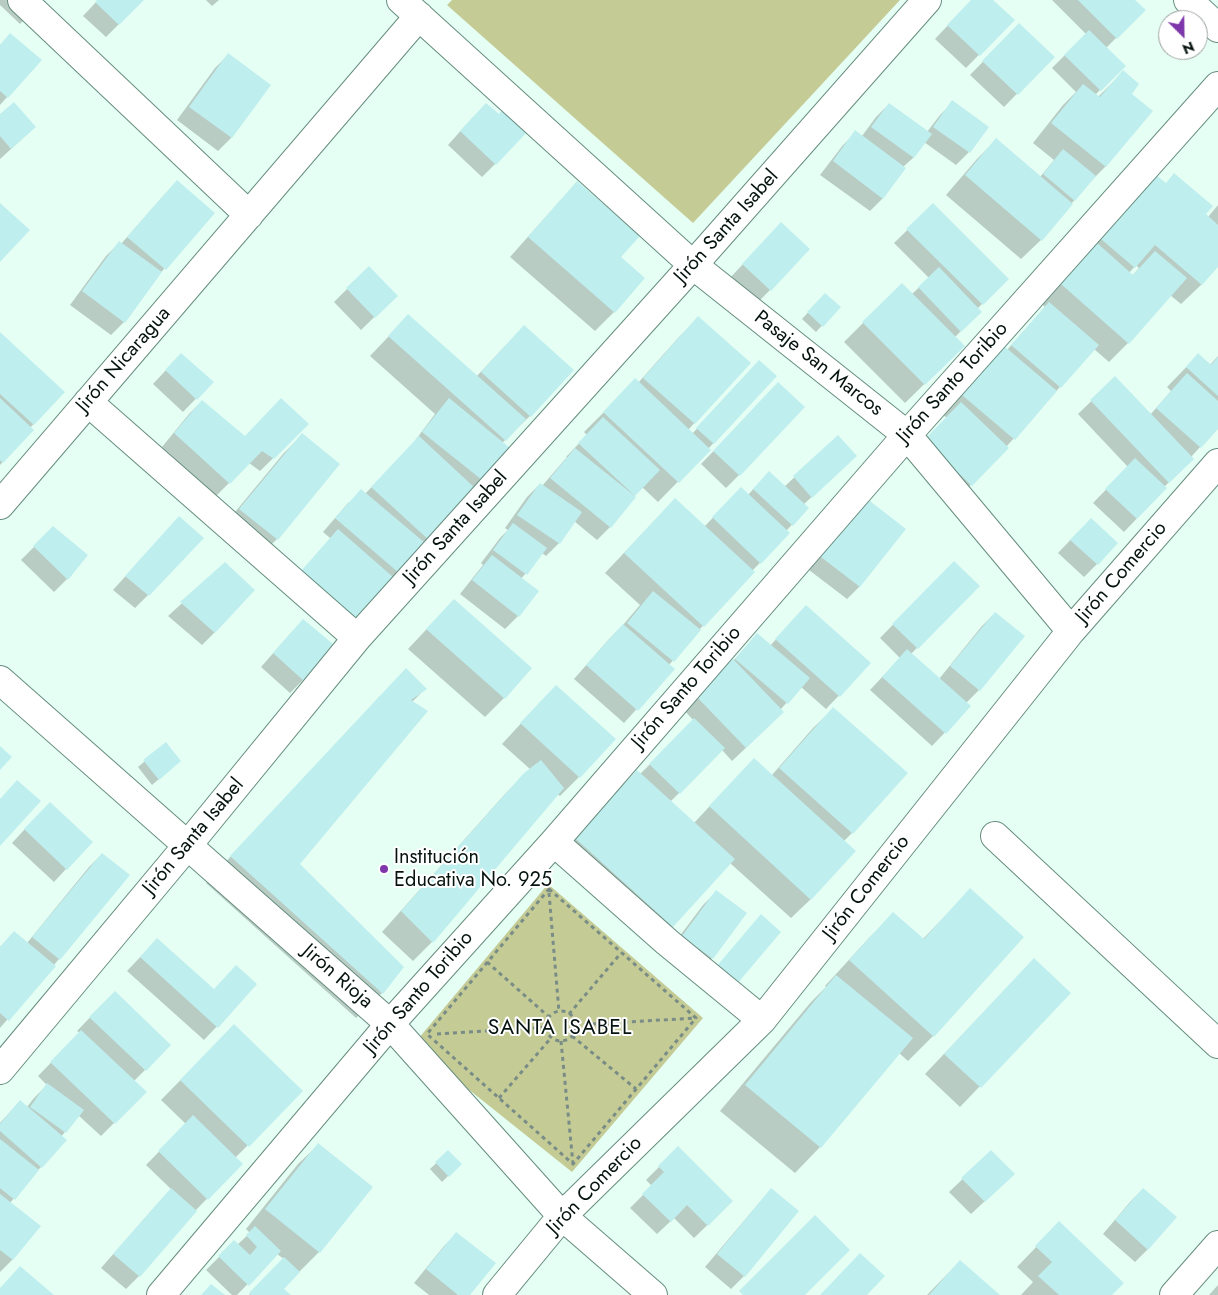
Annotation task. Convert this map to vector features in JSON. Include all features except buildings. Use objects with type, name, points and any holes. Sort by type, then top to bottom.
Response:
[{"type":"street","points":[[22,0],[249,215]]},
{"type":"street","name":"Jirón Santa Isabel","points":[[0,1070],[357,638],[693,265],[928,0]]},
{"type":"street","points":[[1188,0],[1218,28]]},
{"type":"street","name":"Jirón Nicaragua","points":[[0,505],[249,215],[410,8]]},
{"type":"street","name":"Pasaje San Marcos","points":[[410,8],[693,265],[907,435],[1071,631]]},
{"type":"street","name":"Jirón Santo Toribio","points":[[161,1295],[390,1024],[554,842],[907,435],[1218,86]]},
{"type":"street","points":[[88,402],[357,638]]},
{"type":"street","name":"Jirón Comercio","points":[[497,1295],[562,1216],[762,1020],[1071,631],[1218,463]]},
{"type":"street","name":"Jirón Rioja","points":[[0,680],[390,1024],[562,1216],[653,1295]]},
{"type":"street","points":[[995,836],[1218,1044]]},
{"type":"street","points":[[554,842],[667,942],[762,1020]]},
{"type":"street","points":[[1174,1295],[1218,1245]]},
{"type":"path","points":[[549,889],[696,1018]]},
{"type":"path","points":[[427,1034],[549,889]]},
{"type":"path","points":[[549,889],[559,1012]]},
{"type":"path","points":[[570,1014],[621,952]]},
{"type":"path","points":[[487,962],[549,1017]]},
{"type":"path","points":[[564,1011],[570,1014],[576,1025],[572,1036],[562,1041],[551,1038],[546,1027],[549,1017],[556,1012],[564,1011]]},
{"type":"path","points":[[576,1025],[696,1018]]},
{"type":"path","points":[[573,1164],[696,1018]]},
{"type":"path","points":[[427,1034],[546,1027]]},
{"type":"path","points":[[427,1034],[573,1164]]},
{"type":"path","points":[[572,1036],[636,1090]]},
{"type":"path","points":[[499,1098],[551,1038]]},
{"type":"path","points":[[562,1041],[573,1164]]},
{"type":"green space","points":[[452,0],[900,0],[693,223],[447,5]]},
{"type":"green space","points":[[548,884],[703,1018],[572,1172],[413,1045]]},
{"type":"place","name":"Institución Educativa No. 925","points":[[384,869]]},
{"type":"district","name":"SANTA ISABEL","points":[[560,1029]]}]
